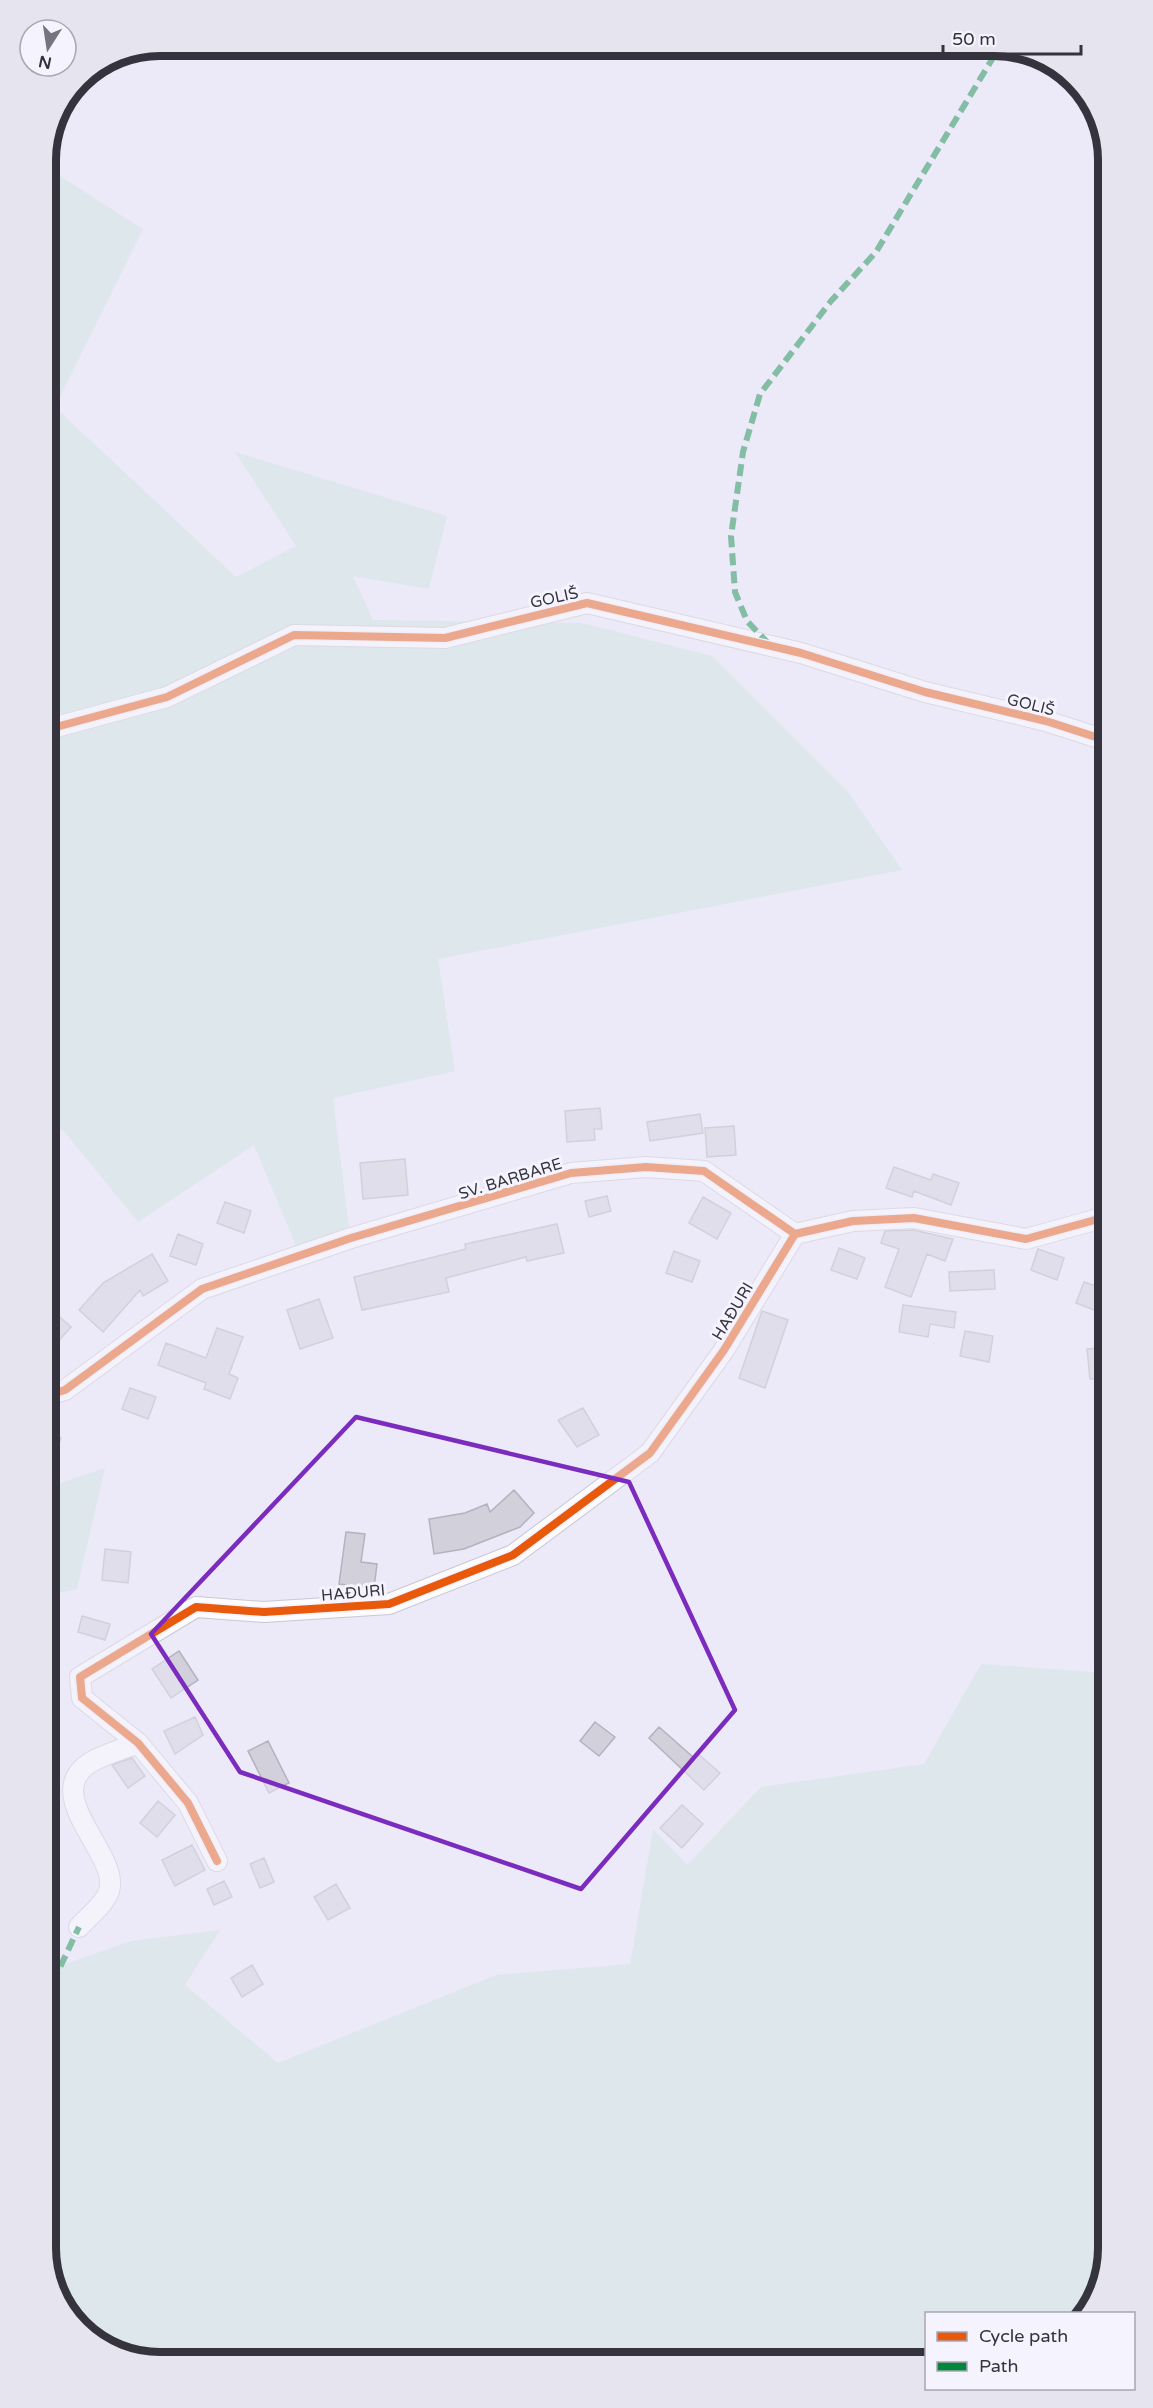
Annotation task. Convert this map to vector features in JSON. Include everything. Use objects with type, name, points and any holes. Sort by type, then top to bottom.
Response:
[{"type":"street","name":"GOLIŠ","points":[[56,727],[167,697],[294,635],[445,638],[587,603],[801,653],[925,692],[1046,721],[1098,738]]},
{"type":"street","name":"SV. BARBARE","points":[[56,1393],[65,1390],[202,1289],[351,1238],[572,1173],[646,1167],[704,1171],[795,1234]]},
{"type":"street","points":[[795,1234],[853,1221],[914,1218],[1026,1239],[1098,1216]]},
{"type":"street","name":"HAĐURI","points":[[217,1862],[188,1803],[138,1743],[82,1698],[80,1677],[196,1607],[264,1612],[389,1604],[513,1555],[650,1453],[724,1350],[795,1234]]},
{"type":"street","points":[[79,1927],[101,1905],[110,1890],[108,1873],[83,1827],[74,1789],[80,1774],[91,1762],[138,1743]]},
{"type":"highlighted area","points":[[356,1417],[629,1482],[735,1710],[581,1889],[240,1772],[151,1634]]},
{"type":"green space","points":[[56,174],[143,229],[56,405]]},
{"type":"green space","points":[[56,408],[236,577],[296,546],[235,452],[447,516],[429,589],[353,576],[373,620],[582,623],[712,656],[849,793],[902,870],[438,959],[455,1071],[333,1098],[349,1228],[296,1246],[254,1145],[138,1222],[63,1130],[56,1134]]},
{"type":"green space","points":[[105,1468],[77,1589],[56,1594],[56,1484]]},
{"type":"green space","points":[[981,1664],[1098,1672],[1098,2248],[1092,2282],[1076,2312],[925,2312],[925,2352],[153,2352],[126,2347],[96,2331],[77,2312],[69,2300],[58,2269],[56,2248],[56,1967],[131,1941],[220,1930],[185,1985],[278,2063],[496,1975],[630,1964],[653,1829],[687,1865],[761,1787],[924,1764]]},
{"type":"building","points":[[600,1108],[602,1129],[594,1129],[595,1140],[567,1142],[565,1111]]},
{"type":"building","points":[[700,1114],[703,1133],[650,1141],[647,1122]]},
{"type":"building","points":[[734,1126],[736,1155],[707,1157],[705,1128]]},
{"type":"building","points":[[405,1159],[408,1195],[363,1199],[360,1163]]},
{"type":"building","points":[[894,1167],[931,1180],[933,1174],[959,1183],[951,1205],[914,1191],[912,1197],[886,1188]]},
{"type":"building","points":[[607,1196],[611,1211],[589,1217],[585,1201]]},
{"type":"building","points":[[703,1197],[731,1213],[717,1239],[689,1223]]},
{"type":"building","points":[[225,1202],[251,1211],[244,1233],[217,1223]]},
{"type":"building","points":[[557,1224],[564,1253],[527,1261],[526,1257],[446,1278],[449,1292],[362,1310],[354,1277],[466,1249],[465,1244]]},
{"type":"building","points":[[913,1230],[953,1239],[945,1261],[927,1254],[911,1297],[885,1287],[899,1249],[881,1243],[885,1231]]},
{"type":"building","points":[[178,1234],[203,1244],[196,1265],[170,1256]]},
{"type":"building","points":[[839,1248],[865,1258],[857,1279],[831,1270]]},
{"type":"building","points":[[1038,1249],[1064,1258],[1057,1280],[1031,1270]]},
{"type":"building","points":[[674,1251],[700,1261],[692,1282],[666,1273]]},
{"type":"building","points":[[152,1254],[168,1281],[143,1296],[140,1290],[103,1332],[79,1310],[103,1283]]},
{"type":"building","points":[[994,1270],[995,1289],[950,1291],[949,1272]]},
{"type":"building","points":[[1084,1282],[1098,1287],[1098,1311],[1076,1303]]},
{"type":"building","points":[[319,1299],[333,1338],[300,1349],[287,1310]]},
{"type":"building","points":[[903,1305],[956,1312],[954,1328],[930,1324],[928,1337],[899,1332]]},
{"type":"building","points":[[762,1311],[788,1320],[765,1388],[739,1378]]},
{"type":"building","points":[[56,1314],[71,1327],[56,1344]]},
{"type":"building","points":[[217,1328],[243,1337],[229,1374],[238,1378],[230,1399],[204,1389],[206,1383],[158,1365],[166,1343],[206,1358]]},
{"type":"building","points":[[965,1331],[993,1336],[989,1362],[960,1356]]},
{"type":"building","points":[[1098,1348],[1098,1379],[1090,1379],[1087,1349]]},
{"type":"building","points":[[130,1388],[156,1397],[148,1419],[122,1409]]},
{"type":"building","points":[[583,1408],[599,1435],[577,1447],[558,1420]]},
{"type":"building","points":[[56,1436],[61,1438],[56,1452]]},
{"type":"building","points":[[514,1490],[534,1513],[520,1527],[464,1549],[434,1554],[429,1519],[465,1513],[487,1504],[490,1512]]},
{"type":"building","points":[[346,1532],[365,1534],[361,1562],[377,1564],[374,1588],[339,1584]]},
{"type":"building","points":[[105,1549],[131,1552],[128,1583],[102,1580]]},
{"type":"building","points":[[82,1616],[110,1624],[105,1640],[78,1632]]},
{"type":"building","points":[[179,1651],[198,1680],[171,1698],[152,1669]]},
{"type":"building","points":[[195,1717],[203,1735],[175,1754],[164,1731]]},
{"type":"building","points":[[595,1722],[615,1737],[599,1756],[580,1741]]},
{"type":"building","points":[[659,1727],[693,1757],[697,1753],[720,1773],[704,1790],[649,1738]]},
{"type":"building","points":[[268,1741],[289,1783],[269,1793],[248,1751]]},
{"type":"building","points":[[132,1758],[145,1776],[128,1788],[112,1765]]},
{"type":"building","points":[[158,1801],[175,1815],[157,1837],[140,1823]]},
{"type":"building","points":[[682,1805],[703,1824],[682,1848],[660,1828]]},
{"type":"building","points":[[192,1845],[205,1870],[175,1886],[162,1860]]},
{"type":"building","points":[[264,1858],[274,1882],[260,1888],[250,1864]]},
{"type":"building","points":[[224,1881],[232,1897],[214,1905],[207,1889]]},
{"type":"building","points":[[336,1884],[350,1908],[328,1920],[314,1897]]},
{"type":"building","points":[[252,1965],[263,1984],[242,1997],[231,1978]]},
{"type":"marked path","points":[[769,644],[747,621],[735,592],[731,536],[743,452],[760,394],[831,301],[876,252],[994,56]]},
{"type":"marked path","points":[[56,1976],[79,1927]]},
{"type":"cycle path","points":[[56,727],[167,697],[294,635],[445,638],[587,603],[801,653],[925,692],[1046,721],[1098,738]]},
{"type":"cycle path","points":[[56,1393],[65,1390],[202,1289],[351,1238],[571,1173],[646,1167],[704,1171],[795,1234],[853,1221],[914,1218],[1026,1239],[1098,1219]]},
{"type":"cycle path","points":[[217,1861],[188,1803],[138,1743],[82,1698],[80,1677],[196,1607],[264,1612],[389,1604],[513,1555],[650,1453],[724,1350],[795,1234]]}]
